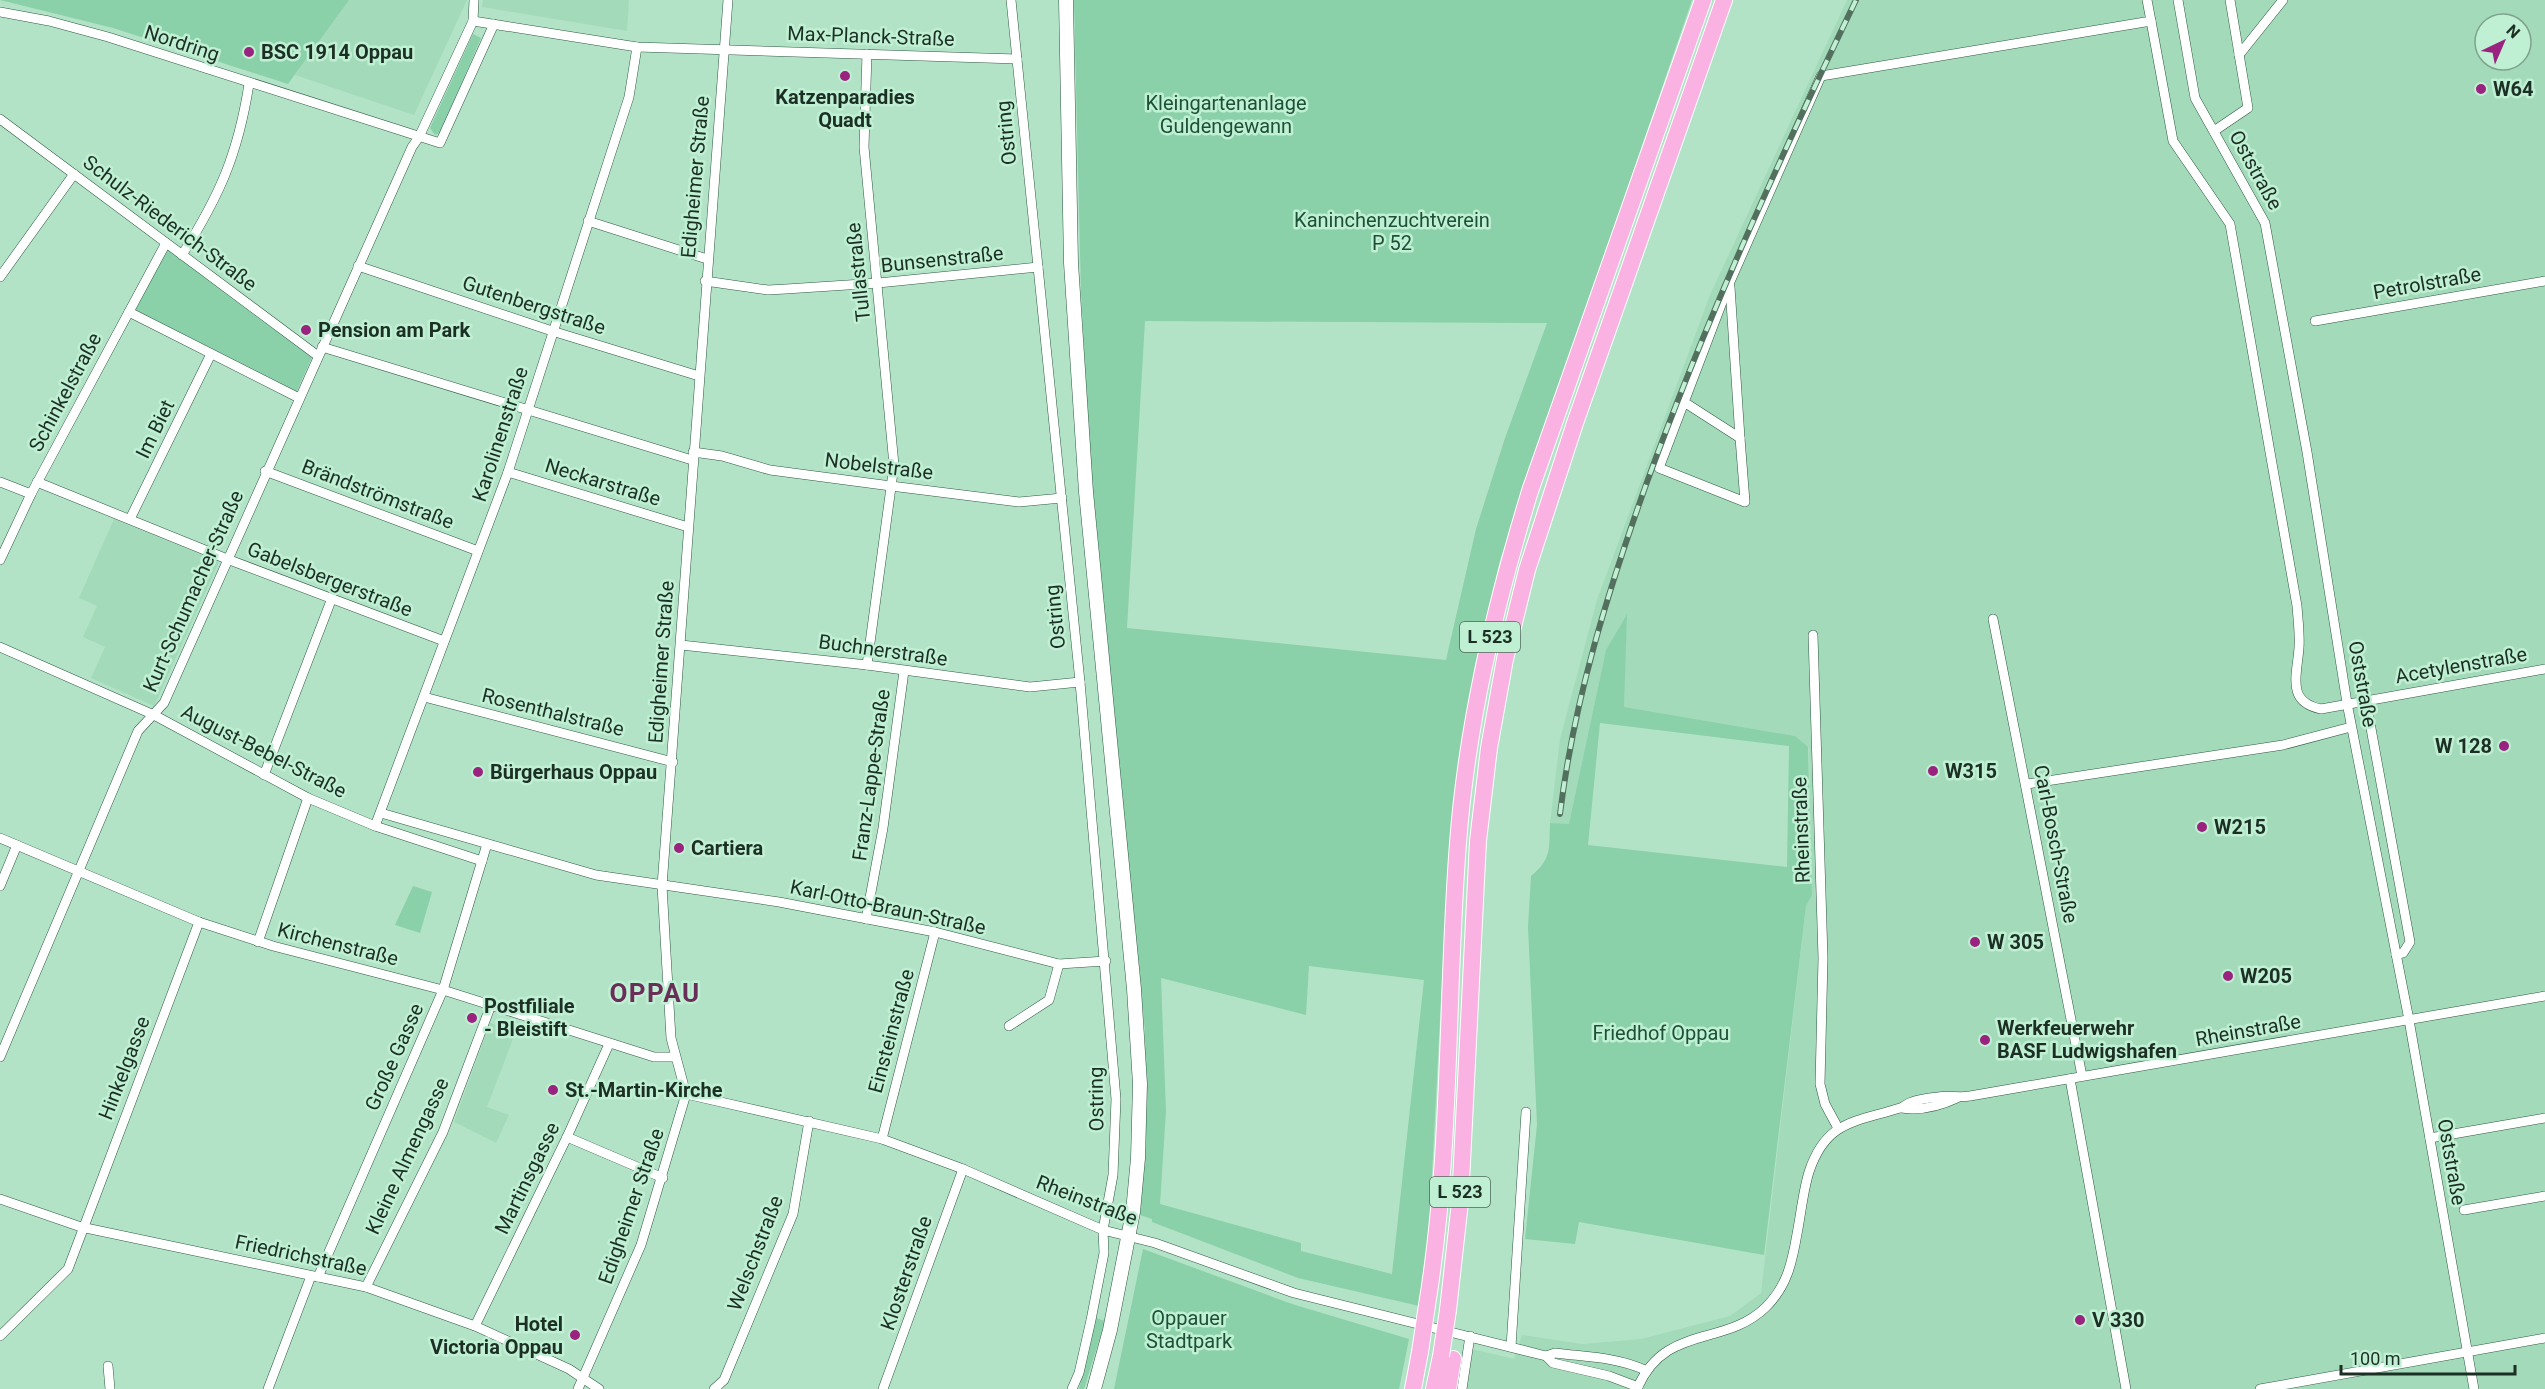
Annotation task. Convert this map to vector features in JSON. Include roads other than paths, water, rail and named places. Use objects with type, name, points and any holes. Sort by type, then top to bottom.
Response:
[{"type":"highway","name":"L 523","points":[[1413,1389],[1434,1265],[1442,1170],[1458,840],[1469,745],[1485,656],[1507,567],[1530,491],[1702,0]]},
{"type":"highway","name":"L 523","points":[[1434,1389],[1447,1357],[1454,1312],[1453,1284],[1464,1123],[1478,841],[1489,748],[1505,659],[1527,570],[1575,423],[1724,0]]},
{"type":"highway","points":[[1447,1357],[1448,1389]]},
{"type":"street","name":"Kurt-Schumacher-Straße","points":[[0,1057],[138,731],[164,704],[298,398],[412,147],[419,137],[473,21],[474,0]]},
{"type":"street","name":"Edigheimer Straße","points":[[578,1389],[641,1245],[663,1178],[686,1094],[675,1057],[670,1027],[662,886],[673,762],[705,281],[728,0]]},
{"type":"street","name":"Ostring","points":[[1011,0],[1080,682],[1106,961],[1116,1099],[1113,1175],[1103,1230],[1104,1253],[1079,1373],[1072,1389]]},
{"type":"street","points":[[1066,0],[1071,263],[1086,492],[1138,1036],[1138,1158],[1129,1236],[1110,1330],[1094,1389]]},
{"type":"street","points":[[1729,284],[1745,502],[1659,468],[1729,284],[1821,76],[2151,21],[2147,0]]},
{"type":"street","name":"Oststraße","points":[[2178,0],[2195,98],[2265,223],[2307,452],[2351,727],[2409,1020],[2474,1389]]},
{"type":"street","points":[[2214,131],[2248,108],[2230,0]]},
{"type":"street","points":[[2239,55],[2283,0]]},
{"type":"street","name":"Nordring","points":[[0,12],[49,21],[108,37],[419,137]]},
{"type":"street","points":[[473,21],[637,47],[724,50]]},
{"type":"street","name":"Acetylenstraße","points":[[2151,21],[2174,141],[2230,224],[2297,606],[2300,646],[2295,686],[2301,698],[2308,706],[2321,708],[2545,669]]},
{"type":"street","points":[[419,137],[440,143],[494,24]]},
{"type":"street","name":"Karolinenstraße","points":[[375,826],[508,472],[629,97],[637,47]]},
{"type":"street","name":"Max-Planck-Straße","points":[[724,50],[1017,58]]},
{"type":"street","name":"Tullastraße","points":[[867,54],[864,147],[894,446],[894,465],[867,665]]},
{"type":"street","points":[[182,255],[211,209],[228,172],[242,129],[249,84]]},
{"type":"street","name":"Schulz-Riederich-Straße","points":[[0,119],[182,255],[320,351],[528,409]]},
{"type":"street","points":[[0,277],[74,174]]},
{"type":"street","points":[[588,221],[707,259]]},
{"type":"street","name":"Schinkelstraße","points":[[0,560],[37,482],[166,243]]},
{"type":"street","name":"Gutenbergstraße","points":[[358,266],[552,331],[699,376]]},
{"type":"street","name":"Bunsenstraße","points":[[705,281],[768,290],[878,283],[1038,267]]},
{"type":"street","name":"Petrolstraße","points":[[2315,321],[2545,281]]},
{"type":"street","points":[[129,312],[298,398]]},
{"type":"street","name":"Im Biet","points":[[130,519],[211,354]]},
{"type":"street","points":[[1684,402],[1740,438]]},
{"type":"street","name":"Nobelstraße","points":[[528,409],[692,456],[722,456],[770,470],[1019,502],[1062,498]]},
{"type":"street","name":"Brändströmstraße","points":[[266,471],[478,551]]},
{"type":"street","name":"Neckarstraße","points":[[508,472],[688,527]]},
{"type":"street","points":[[0,482],[31,494]]},
{"type":"street","name":"Gabelsbergerstraße","points":[[37,482],[227,559],[444,642]]},
{"type":"street","points":[[264,775],[332,598]]},
{"type":"street","name":"Carl-Bosch-Straße","points":[[1993,619],[2027,784],[2082,1076]]},
{"type":"street","name":"Rheinstraße","points":[[1813,635],[1823,957],[1820,1084],[1825,1104],[1838,1128],[1857,1119],[1926,1103],[1945,1104],[1957,1098],[2545,996]]},
{"type":"street","name":"Buchnerstraße","points":[[681,645],[867,665],[1030,687],[1080,682]]},
{"type":"street","name":"August-Bebel-Straße","points":[[0,647],[154,715],[308,798],[375,826],[482,861]]},
{"type":"street","name":"Franz-Lappe-Straße","points":[[866,919],[883,828],[904,671]]},
{"type":"street","name":"Rosenthalstraße","points":[[424,697],[673,762]]},
{"type":"street","points":[[2361,700],[2367,712],[2410,942],[2403,953],[2396,955]]},
{"type":"street","points":[[2027,784],[2283,745],[2351,727]]},
{"type":"street","points":[[258,942],[308,798]]},
{"type":"street","points":[[381,813],[596,875],[662,886]]},
{"type":"street","name":"Kirchenstraße","points":[[0,838],[199,922],[258,942],[443,990],[654,1057],[675,1057]]},
{"type":"street","name":"Große Gasse","points":[[268,1389],[314,1276],[443,990],[487,844]]},
{"type":"street","points":[[0,886],[17,845]]},
{"type":"street","name":"Karl-Otto-Braun-Straße","points":[[662,886],[779,902],[936,932],[1059,964],[1106,961]]},
{"type":"street","name":"Hinkelgasse","points":[[0,1336],[68,1269],[81,1227],[199,922]]},
{"type":"street","name":"Einsteinstraße","points":[[882,1139],[936,932]]},
{"type":"street","points":[[1008,1026],[1049,1000],[1059,964]]},
{"type":"street","name":"Kleine Almengasse","points":[[366,1287],[443,1132],[491,1005]]},
{"type":"street","name":"Martinsgasse","points":[[475,1326],[567,1137],[609,1044]]},
{"type":"street","points":[[2070,1078],[2126,1389]]},
{"type":"street","name":"Rheinstraße","points":[[686,1094],[882,1139],[963,1170],[1103,1230],[1155,1243],[1294,1293],[1546,1356],[1553,1363],[1609,1376],[1637,1388]]},
{"type":"street","points":[[1511,1347],[1526,1112]]},
{"type":"street","points":[[2430,1138],[2545,1118]]},
{"type":"street","name":"Welschstraße","points":[[714,1389],[724,1380],[793,1214],[809,1121]]},
{"type":"street","points":[[1637,1388],[1646,1370],[1668,1350],[1690,1339],[1729,1329],[1751,1320],[1775,1297],[1791,1270],[1809,1173],[1815,1157],[1838,1128]]},
{"type":"street","points":[[567,1137],[663,1178]]},
{"type":"street","name":"Klosterstraße","points":[[883,1389],[963,1170]]},
{"type":"street","points":[[2464,1210],[2545,1196]]},
{"type":"street","name":"Friedrichstraße","points":[[0,1199],[81,1227],[366,1287],[475,1326],[569,1369],[599,1389]]},
{"type":"street","points":[[1462,1385],[1470,1336]]},
{"type":"street","points":[[2260,1389],[2545,1338]]},
{"type":"street","name":"Rheinstraße","points":[[1546,1356],[1555,1353],[1619,1360],[1646,1370]]},
{"type":"street","points":[[108,1366],[110,1389]]},
{"type":"railway","points":[[1560,814],[1583,687],[1606,605],[1647,482],[1719,299],[1856,0]]},
{"type":"place","name":"BSC 1914 Oppau","points":[[249,52]]},
{"type":"place","name":"Katzenparadies Quadt","points":[[845,76]]},
{"type":"place","name":"W64","points":[[2481,89]]},
{"type":"place","name":"Pension am Park","points":[[306,330]]},
{"type":"place","name":"W 128","points":[[2504,746]]},
{"type":"place","name":"W315","points":[[1933,771]]},
{"type":"place","name":"Bürgerhaus Oppau","points":[[478,772]]},
{"type":"place","name":"W215","points":[[2202,827]]},
{"type":"place","name":"Cartiera","points":[[679,848]]},
{"type":"place","name":"W 305","points":[[1975,942]]},
{"type":"place","name":"W205","points":[[2228,976]]},
{"type":"place","name":"Postfiliale - Bleistift","points":[[472,1018]]},
{"type":"place","name":"Werkfeuerwehr BASF Ludwigshafen","points":[[1985,1040]]},
{"type":"place","name":"St.-Martin-Kirche","points":[[553,1090]]},
{"type":"place","name":"V 330","points":[[2080,1320]]},
{"type":"place","name":"Hotel Victoria Oppau","points":[[575,1335]]},
{"type":"district","name":"OPPAU","points":[[655,993]]},
{"type":"park label","name":"Kleingartenanlage Guldengewann","points":[[1226,114]]},
{"type":"park label","name":"Kaninchenzuchtverein P 52","points":[[1392,232]]},
{"type":"park label","name":"Friedhof Oppau","points":[[1661,1033]]},
{"type":"park label","name":"Oppauer Stadtpark","points":[[1189,1330]]}]
